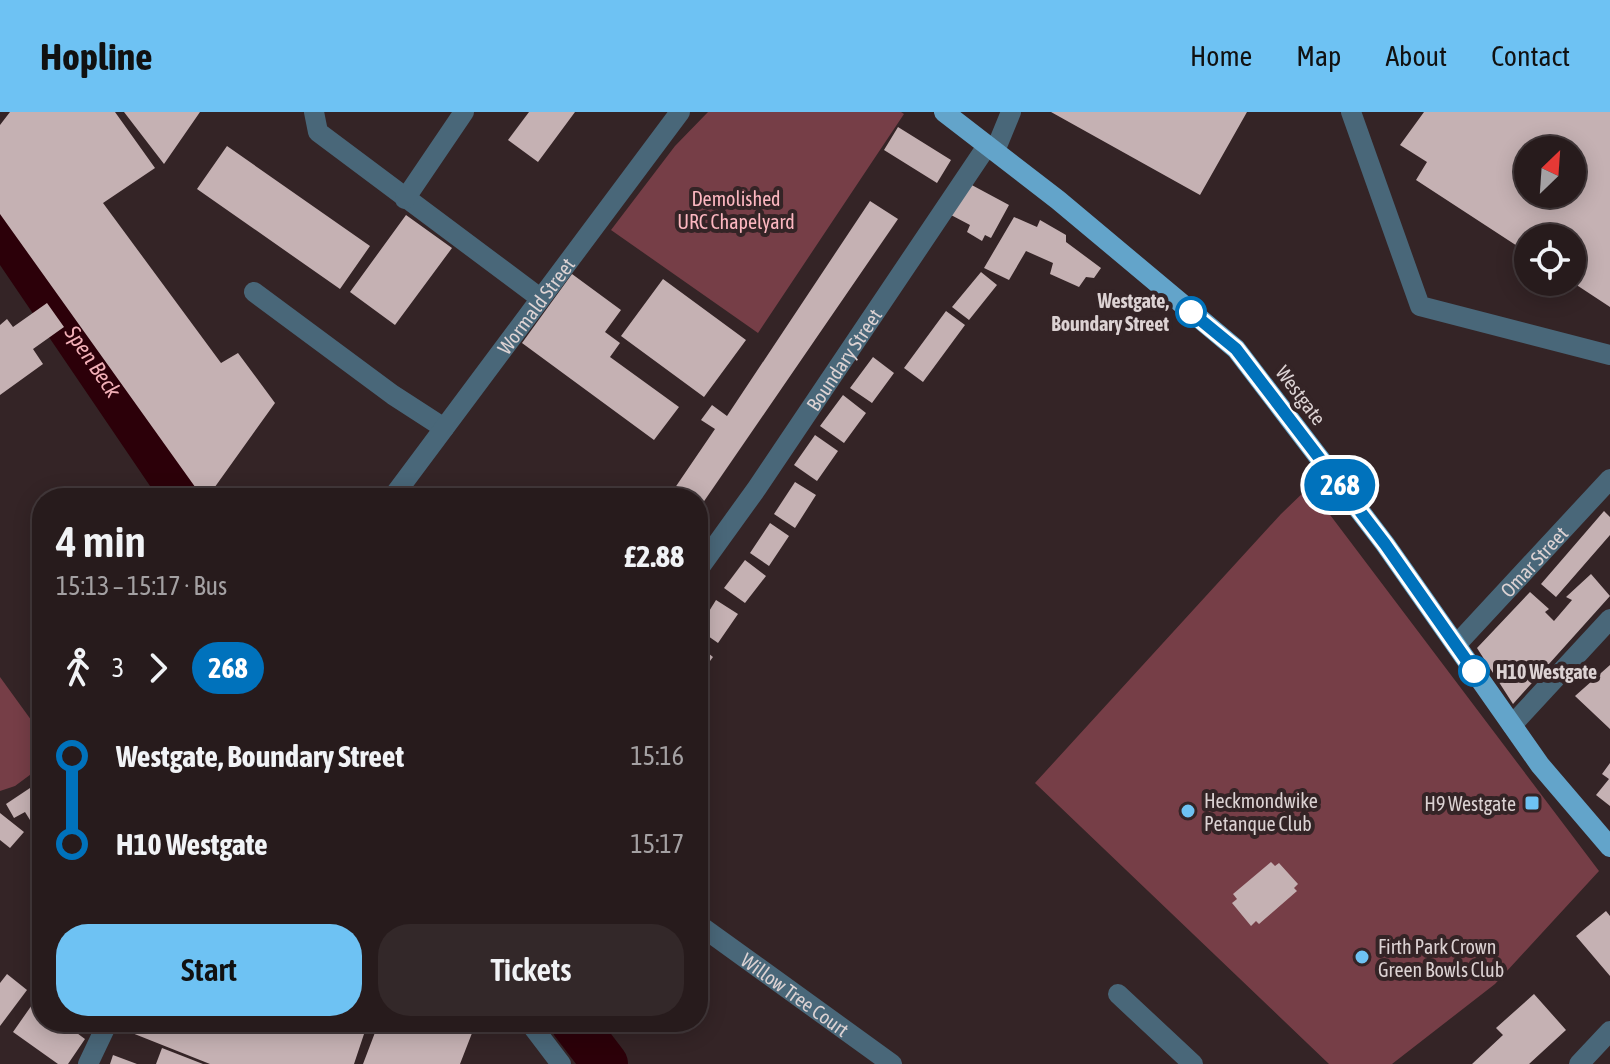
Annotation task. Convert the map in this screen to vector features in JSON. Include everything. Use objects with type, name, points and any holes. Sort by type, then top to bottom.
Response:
[{"type":"main road","name":"Westgate","points":[[944,112],[1058,200],[1236,349],[1385,544],[1540,765],[1610,847]]},
{"type":"street","points":[[314,112],[318,132],[540,298]]},
{"type":"street","points":[[405,199],[464,112]]},
{"type":"street","name":"Wormald Street","points":[[399,488],[680,112]]},
{"type":"street","name":"Boundary Street","points":[[708,556],[991,148],[1011,112]]},
{"type":"street","points":[[1351,112],[1420,306],[1610,355]]},
{"type":"street","points":[[254,292],[393,395],[444,428]]},
{"type":"street","name":"Omar Street","points":[[1456,645],[1610,479]]},
{"type":"street","points":[[1512,725],[1610,619]]},
{"type":"street","name":"Willow Tree Court","points":[[708,931],[892,1064]]},
{"type":"street","points":[[1118,994],[1193,1064]]},
{"type":"street","points":[[1579,1064],[1610,1031]]},
{"type":"street","points":[[88,1064],[103,1032]]},
{"type":"street","points":[[537,1032],[561,1064]]},
{"type":"green space","name":"Demolished URC Chapelyard","points":[[708,112],[904,114],[758,333],[611,230],[675,146]]},
{"type":"green space","points":[[1309,487],[1599,871],[1495,984],[1392,1064],[1329,1064],[1035,783]]},
{"type":"green space","points":[[0,677],[32,721],[32,773],[15,786],[0,791]]},
{"type":"building","points":[[10,112],[115,112],[155,168],[103,203],[221,363],[238,353],[275,403],[214,488],[196,488],[0,214],[0,125]]},
{"type":"building","points":[[124,112],[200,112],[164,164]]},
{"type":"building","points":[[529,112],[575,112],[538,162],[508,140]]},
{"type":"building","points":[[1051,112],[1247,112],[1200,195]]},
{"type":"building","points":[[1424,112],[1610,112],[1610,307],[1586,291],[1586,224],[1514,224],[1514,244],[1416,180],[1427,162],[1400,145]]},
{"type":"building","points":[[898,127],[951,160],[937,183],[884,150]]},
{"type":"building","points":[[227,146],[370,246],[340,289],[197,189]]},
{"type":"building","points":[[968,183],[1009,205],[991,238],[985,235],[982,241],[967,232],[970,225],[951,215]]},
{"type":"building","points":[[870,201],[898,219],[708,495],[708,488],[675,488],[715,429],[701,420],[712,405],[727,416]]},
{"type":"building","points":[[406,215],[452,248],[395,325],[350,292]]},
{"type":"building","points":[[1014,217],[1037,227],[1040,220],[1066,235],[1066,242],[1101,268],[1094,278],[1086,277],[1079,287],[1050,274],[1053,263],[1026,251],[1009,280],[984,268]]},
{"type":"building","points":[[981,272],[997,285],[969,320],[952,307]]},
{"type":"building","points":[[572,274],[621,310],[605,332],[620,343],[610,357],[679,407],[654,440],[522,343]]},
{"type":"building","points":[[663,279],[746,340],[704,397],[621,336]]},
{"type":"building","points":[[47,303],[64,327],[33,349],[43,364],[0,395],[0,325],[7,319],[13,327]]},
{"type":"building","points":[[946,311],[965,325],[923,382],[904,368]]},
{"type":"building","points":[[873,357],[894,373],[872,403],[850,388]]},
{"type":"building","points":[[843,395],[866,413],[844,443],[820,426]]},
{"type":"building","points":[[815,435],[838,451],[817,481],[794,465]]},
{"type":"building","points":[[795,482],[816,495],[795,528],[774,514]]},
{"type":"building","points":[[1604,511],[1610,517],[1610,535],[1556,597],[1541,584]]},
{"type":"building","points":[[770,523],[789,536],[769,566],[750,553]]},
{"type":"building","points":[[745,560],[766,576],[745,603],[724,588]]},
{"type":"building","points":[[1591,574],[1610,596],[1513,704],[1477,648],[1530,592],[1549,609],[1545,612],[1554,621],[1572,600],[1566,597]]},
{"type":"building","points":[[716,600],[738,614],[718,643],[708,636],[708,613]]},
{"type":"building","points":[[1610,665],[1610,729],[1575,696]]},
{"type":"building","points":[[1610,763],[1610,806],[1596,795],[1609,779],[1602,774]]},
{"type":"building","points":[[30,788],[32,819],[25,812],[14,818],[6,804]]},
{"type":"building","points":[[0,813],[24,832],[10,848],[0,840]]},
{"type":"building","points":[[1271,862],[1275,866],[1279,863],[1298,884],[1294,888],[1297,891],[1259,924],[1256,921],[1251,926],[1232,903],[1237,899],[1233,894]]},
{"type":"building","points":[[1606,911],[1610,916],[1610,976],[1576,936]]},
{"type":"building","points":[[7,974],[27,990],[0,1026],[0,983]]},
{"type":"building","points":[[1534,994],[1566,1030],[1529,1064],[1472,1064],[1503,1035],[1496,1028]]},
{"type":"building","points":[[32,1005],[32,1032],[76,1032],[85,1039],[68,1064],[58,1064],[13,1032]]},
{"type":"building","points":[[130,1032],[365,1032],[354,1064],[210,1064]]},
{"type":"building","points":[[375,1032],[472,1032],[460,1064],[363,1064]]},
{"type":"building","points":[[162,1048],[203,1064],[156,1064]]},
{"type":"building","points":[[113,1055],[137,1064],[110,1064]]},
{"type":"waterway","name":"Spen Beck","points":[[0,224],[179,488]]},
{"type":"waterway","name":"Spen Beck","points":[[581,1032],[605,1064]]},
{"type":"bus line","name":"268","points":[[1191,312],[1236,349],[1385,544],[1474,671]]},
{"type":"place","name":"Westgate, Boundary Street","points":[[1191,312]]},
{"type":"place","name":"H10 Westgate","points":[[1474,671]]},
{"type":"place","name":"H9 Westgate","points":[[1532,803]]},
{"type":"place","name":"Heckmondwike Petanque Club","points":[[1188,811]]},
{"type":"place","name":"Firth Park Crown Green Bowls Club","points":[[1362,957]]}]
